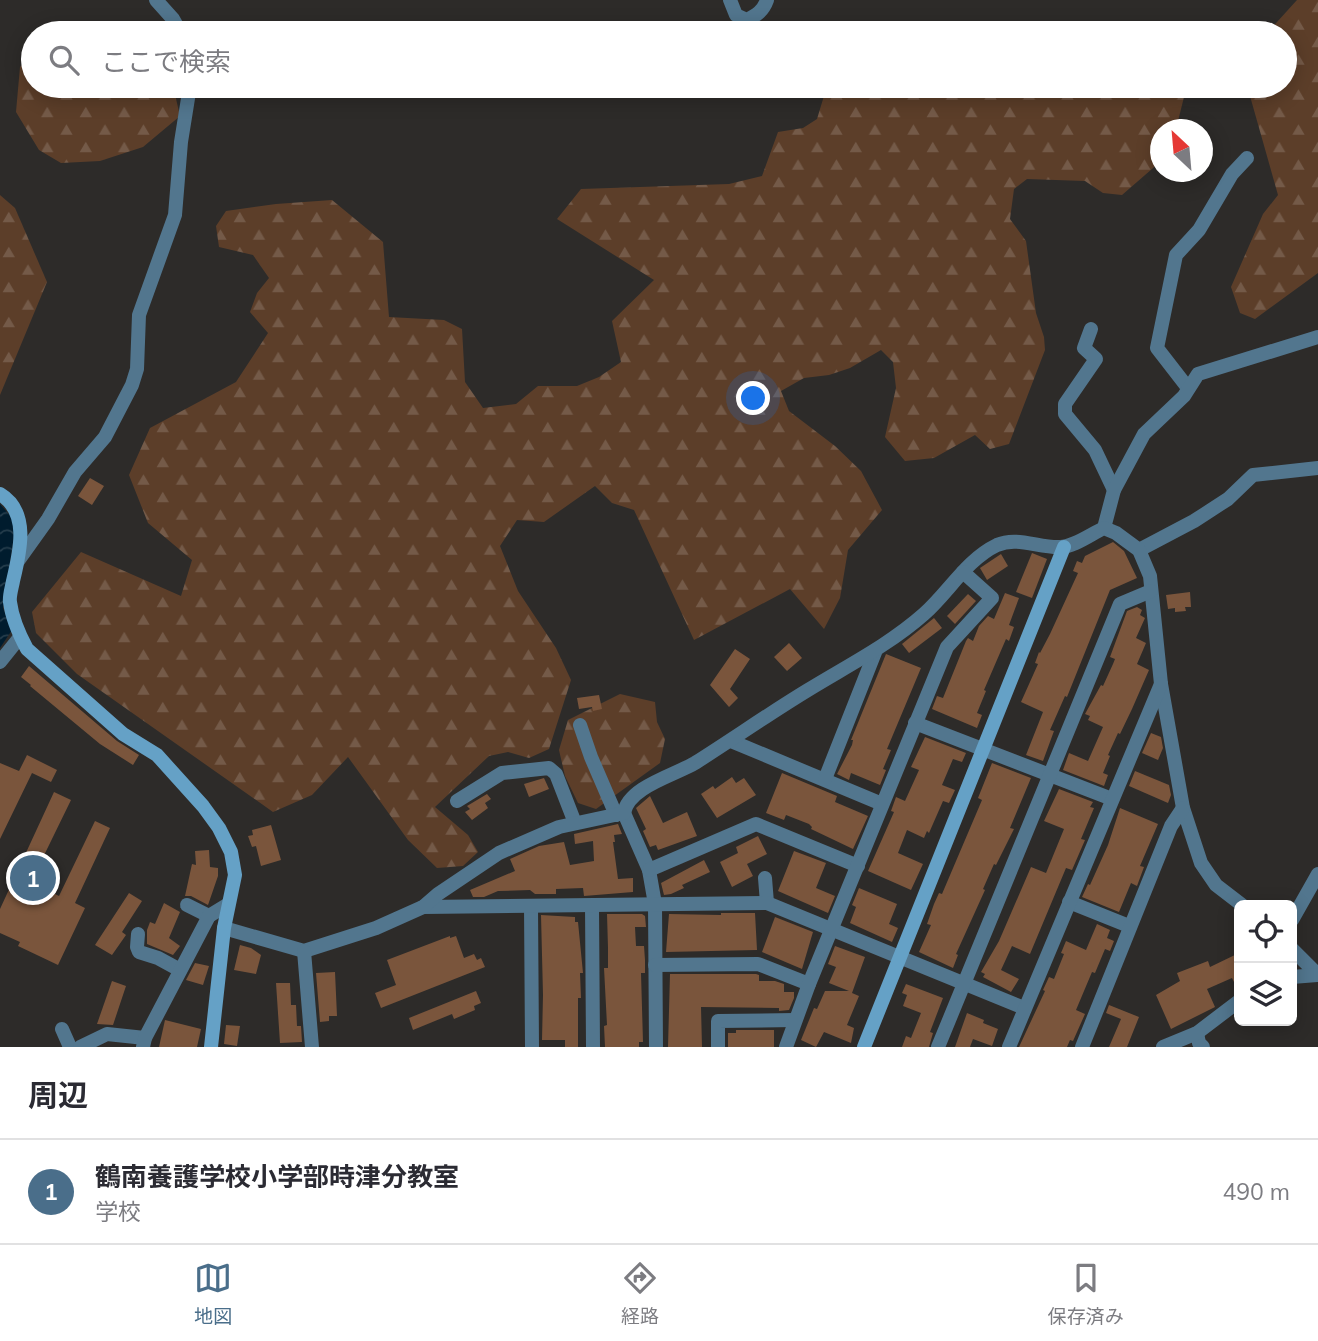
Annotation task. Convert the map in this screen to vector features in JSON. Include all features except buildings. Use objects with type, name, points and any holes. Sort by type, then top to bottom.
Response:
[{"type":"street","points":[[156,0],[174,21]]},
{"type":"street","points":[[730,0],[736,15],[747,20],[757,15],[767,0]]},
{"type":"street","points":[[18,562],[48,520],[75,472],[105,437],[132,385],[137,369],[139,315],[175,215],[181,142],[188,98]]},
{"type":"street","points":[[1188,388],[1157,348],[1176,255],[1199,230],[1232,174],[1247,158]]},
{"type":"street","points":[[1091,329],[1084,348],[1096,359],[1065,404],[1065,414],[1096,450],[1114,490]]},
{"type":"street","points":[[1104,528],[1114,490],[1144,434],[1184,396],[1198,374],[1318,337]]},
{"type":"street","points":[[1139,550],[1194,521],[1228,499],[1253,475],[1318,468]]},
{"type":"street","points":[[0,494],[12,503],[21,534],[9,601],[27,649],[123,734],[157,755],[203,806],[219,828],[231,852],[235,876],[227,905],[211,1047]]},
{"type":"street","points":[[224,928],[304,951],[376,928],[423,907],[499,853],[559,827],[620,814],[629,801],[645,787],[684,770],[805,691],[876,650],[925,614],[981,554],[1014,540],[1037,546],[1064,547],[1104,528],[1116,533],[1139,550],[1150,576],[1161,684],[1183,808],[1201,863],[1216,885],[1236,900]]},
{"type":"street","points":[[864,1047],[1064,547]]},
{"type":"street","points":[[786,1047],[809,984],[834,929],[947,647],[992,598],[963,572]]},
{"type":"street","points":[[938,1047],[1119,604],[1151,591]]},
{"type":"street","points":[[0,663],[20,636]]},
{"type":"street","points":[[825,779],[876,650]]},
{"type":"street","points":[[1009,1047],[1161,684]]},
{"type":"street","points":[[915,723],[1112,799]]},
{"type":"street","points":[[580,725],[591,757],[649,870],[655,904],[656,1047]]},
{"type":"street","points":[[731,741],[882,804]]},
{"type":"street","points":[[457,801],[502,773],[549,768],[556,774],[575,823]]},
{"type":"street","points":[[1082,1047],[1171,826],[1183,808]]},
{"type":"street","points":[[649,870],[756,824],[858,866]]},
{"type":"street","points":[[1297,911],[1318,874]]},
{"type":"street","points":[[765,878],[767,903]]},
{"type":"street","points":[[1069,902],[1129,926]]},
{"type":"street","points":[[423,907],[767,903],[1024,1008]]},
{"type":"street","points":[[187,905],[209,916]]},
{"type":"street","points":[[80,1047],[107,1034],[144,1042],[209,916],[227,905]]},
{"type":"street","points":[[531,906],[531,1047]]},
{"type":"street","points":[[592,906],[593,1047]]},
{"type":"street","points":[[138,934],[139,952],[158,958],[180,970]]},
{"type":"street","points":[[304,951],[312,1047]]},
{"type":"street","points":[[1297,954],[1318,975]]},
{"type":"street","points":[[655,965],[758,964],[809,984]]},
{"type":"street","points":[[1297,977],[1318,975]]},
{"type":"street","points":[[1163,1047],[1200,1040],[1234,1006]]},
{"type":"street","points":[[718,1047],[718,1021],[795,1020]]},
{"type":"street","points":[[62,1029],[70,1047]]},
{"type":"green space","points":[[1297,0],[1318,0],[1318,273],[1255,319],[1240,313],[1231,287],[1263,214],[1278,195],[1251,98],[1297,98],[1297,21],[1278,21]]},
{"type":"green space","points":[[20,67],[21,98],[176,98],[180,116],[143,147],[100,161],[61,163],[39,150],[16,112]]},
{"type":"green space","points":[[823,98],[1184,98],[1178,119],[1150,119],[1150,171],[1122,195],[1103,193],[1085,181],[1027,179],[1014,189],[1010,219],[1026,241],[1036,313],[1044,337],[1045,350],[1009,444],[990,449],[975,435],[934,458],[905,461],[885,437],[896,388],[893,362],[881,350],[850,368],[829,375],[804,378],[781,391],[789,411],[835,446],[861,471],[882,510],[848,550],[840,598],[824,629],[790,589],[694,640],[634,510],[612,503],[595,486],[544,522],[517,520],[500,546],[518,591],[556,648],[571,680],[549,749],[529,758],[508,752],[489,756],[435,807],[468,835],[478,852],[463,866],[437,868],[408,840],[348,757],[312,795],[273,812],[77,674],[36,633],[32,612],[81,552],[181,596],[192,560],[148,523],[129,475],[150,428],[236,382],[268,333],[250,312],[257,293],[269,278],[253,255],[219,247],[216,226],[226,211],[332,200],[383,242],[389,317],[444,320],[462,329],[465,382],[483,408],[516,404],[538,386],[577,386],[599,377],[621,362],[612,321],[654,280],[557,219],[581,189],[729,184],[762,176],[778,132],[803,128],[817,119]]},
{"type":"green space","points":[[0,195],[15,208],[47,282],[0,395]]},
{"type":"green space","points":[[620,694],[655,702],[657,722],[665,739],[660,763],[596,809],[578,803],[565,776],[559,750],[568,720]]},
{"type":"water","points":[[0,504],[14,520],[14,536],[3,608],[12,630],[0,648]]},
{"type":"place","name":"鶴南養護学校小学部時津分教室","points":[[33,878]]}]
